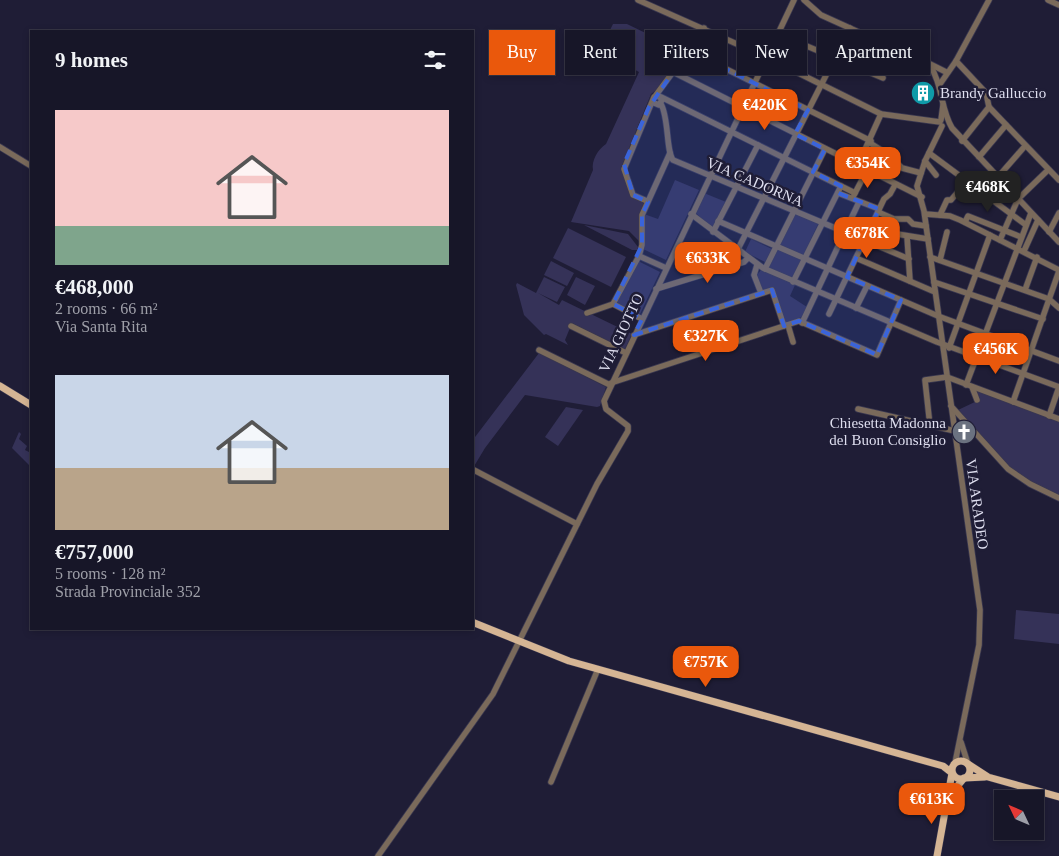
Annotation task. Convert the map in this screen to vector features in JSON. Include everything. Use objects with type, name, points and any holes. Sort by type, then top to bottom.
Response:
[{"type":"main road","points":[[0,386],[30,404]]},
{"type":"main road","points":[[474,623],[518,642],[598,670],[936,763],[962,761],[988,777],[1059,797]]},
{"type":"main road","points":[[936,763],[957,778],[988,777]]},
{"type":"main road","points":[[940,855],[955,763]]},
{"type":"main road","points":[[949,798],[969,772],[968,764]]},
{"type":"street","points":[[638,0],[737,43]]},
{"type":"street","name":"VIA GIOTTO","points":[[780,30],[794,0]]},
{"type":"street","points":[[791,7],[805,0],[821,15],[854,30]]},
{"type":"street","points":[[940,84],[946,72],[956,61],[989,0]]},
{"type":"street","points":[[1048,0],[1059,5]]},
{"type":"street","points":[[956,61],[986,93],[989,107],[1059,180]]},
{"type":"street","points":[[930,64],[946,72]]},
{"type":"street","points":[[727,69],[871,142],[889,155],[902,168],[921,173],[925,161],[945,124],[944,103],[940,84],[930,66]]},
{"type":"street","points":[[647,201],[633,195],[624,169],[652,102],[659,99],[671,75]]},
{"type":"street","points":[[679,75],[922,197]]},
{"type":"street","name":"VIA GIOTTO","points":[[577,524],[628,430],[628,426],[604,405],[611,384],[757,75]]},
{"type":"street","points":[[803,75],[881,114],[945,124],[979,157],[1059,242]]},
{"type":"street","points":[[737,251],[762,198],[826,75]]},
{"type":"street","points":[[876,75],[883,78]]},
{"type":"street","points":[[659,99],[730,131],[855,193]]},
{"type":"street","points":[[613,304],[639,256],[642,245],[642,215],[670,153],[659,99]]},
{"type":"street","points":[[962,141],[989,107]]},
{"type":"street","points":[[858,166],[871,142],[881,114]]},
{"type":"street","points":[[979,157],[1006,125]]},
{"type":"street","points":[[713,232],[758,145]]},
{"type":"street","points":[[984,193],[1025,146]]},
{"type":"street","points":[[0,147],[30,165]]},
{"type":"street","points":[[765,269],[824,149]]},
{"type":"street","name":"VIA CADORNA","points":[[670,153],[673,160],[709,177],[909,259]]},
{"type":"street","points":[[929,153],[1026,225]]},
{"type":"street","points":[[925,161],[936,175]]},
{"type":"street","points":[[852,199],[867,170]]},
{"type":"street","points":[[1000,240],[1018,199],[1048,170]]},
{"type":"street","name":"VIA ARADEO","points":[[921,173],[918,186],[925,214],[980,621],[979,646],[955,763]]},
{"type":"street","points":[[829,314],[879,210],[895,184]]},
{"type":"street","points":[[793,282],[841,186]]},
{"type":"street","points":[[838,193],[879,210],[894,219],[908,219],[913,224],[926,226]]},
{"type":"street","points":[[940,215],[947,200],[951,200],[956,193],[965,194]]},
{"type":"street","points":[[802,323],[859,202]]},
{"type":"street","points":[[977,400],[969,386],[1021,236],[1031,213]]},
{"type":"street","points":[[691,214],[737,251],[765,269],[891,323],[1059,387],[1048,416]]},
{"type":"street","points":[[925,214],[950,216],[965,222],[1037,257],[1059,270],[1013,402]]},
{"type":"street","points":[[1049,232],[1059,214]]},
{"type":"street","points":[[965,222],[968,216],[1021,236]]},
{"type":"street","points":[[1024,252],[1038,220]]},
{"type":"street","points":[[718,221],[938,316],[1059,361]]},
{"type":"street","points":[[872,226],[907,236],[928,239]]},
{"type":"street","points":[[940,260],[947,232]]},
{"type":"street","points":[[944,356],[950,346],[990,235]]},
{"type":"street","points":[[907,236],[910,281]]},
{"type":"street","points":[[639,256],[666,268]]},
{"type":"street","points":[[930,257],[1049,299],[1059,308]]},
{"type":"street","points":[[1025,290],[1037,257]]},
{"type":"street","points":[[656,290],[744,262],[748,258]]},
{"type":"street","points":[[856,258],[935,292]]},
{"type":"street","points":[[757,265],[754,275],[761,293]]},
{"type":"street","points":[[934,282],[1043,320]]},
{"type":"street","points":[[856,308],[867,286]]},
{"type":"street","points":[[634,335],[772,290],[793,342]]},
{"type":"street","points":[[539,350],[611,384],[799,321],[878,355],[902,300]]},
{"type":"street","points":[[587,312],[613,304],[642,319]]},
{"type":"street","points":[[571,326],[626,353]]},
{"type":"street","points":[[930,426],[925,380],[947,378],[1059,419]]},
{"type":"street","points":[[951,406],[1008,469],[1030,484],[1059,498]]},
{"type":"street","points":[[858,409],[955,432]]},
{"type":"street","points":[[378,856],[486,705],[577,524],[474,470]]},
{"type":"street","points":[[551,782],[598,670]]},
{"type":"street","name":"VIA ARADEO","points":[[961,737],[962,748],[968,764]]},
{"type":"highlighted area","points":[[692,52],[808,110],[795,134],[825,149],[813,172],[841,186],[838,193],[879,209],[847,277],[901,300],[877,355],[799,321],[784,326],[772,290],[634,335],[642,319],[613,304],[642,245],[642,215],[648,202],[633,195],[624,164],[649,107],[673,72],[685,67]]},
{"type":"shaded area","points":[[613,24],[627,24],[645,33],[645,75],[668,75],[662,85],[651,94],[621,168],[631,197],[644,203],[639,215],[639,241],[629,231],[571,222],[593,170],[596,156],[606,144],[639,72],[635,70],[635,30],[610,30]]},
{"type":"shaded area","points":[[675,180],[699,190],[666,260],[643,249],[644,214],[658,219]]},
{"type":"shaded area","points":[[704,193],[726,202],[712,229],[695,212]]},
{"type":"shaded area","points":[[794,214],[818,224],[803,256],[779,246]]},
{"type":"shaded area","points":[[584,225],[628,234],[638,247],[637,250],[632,250]]},
{"type":"shaded area","points":[[568,228],[626,257],[611,287],[553,258]]},
{"type":"shaded area","points":[[751,239],[772,249],[765,262],[745,252]]},
{"type":"shaded area","points":[[777,248],[802,259],[792,279],[768,268]]},
{"type":"shaded area","points":[[551,261],[574,273],[567,286],[544,275]]},
{"type":"shaded area","points":[[638,261],[660,272],[640,314],[617,303]]},
{"type":"shaded area","points":[[761,270],[795,285],[790,296],[807,307],[802,317],[785,323],[774,288],[762,291],[757,275]]},
{"type":"shaded area","points":[[544,277],[565,287],[557,302],[538,293],[559,305],[562,300],[632,334],[625,349],[572,323],[565,340],[568,345],[546,334],[544,335],[524,315],[516,285],[517,283],[536,293]]},
{"type":"shaded area","points":[[576,277],[595,286],[585,305],[567,295]]},
{"type":"shaded area","points":[[539,353],[606,387],[600,406],[597,407],[525,395],[485,448],[474,466],[474,438]]},
{"type":"shaded area","points":[[977,391],[1059,421],[1059,497],[1029,482],[1009,468],[958,410],[979,400]]},
{"type":"shaded area","points":[[566,407],[583,410],[558,446],[545,437]]},
{"type":"shaded area","points":[[19,432],[21,434],[19,439],[27,446],[25,450],[30,452],[30,466],[12,448]]},
{"type":"shaded area","points":[[1016,610],[1059,614],[1059,644],[1014,639]]},
{"type":"place","name":"Brandy Galluccio","points":[[923,93]]},
{"type":"place","name":"Chiesetta Madonna del Buon Consiglio","points":[[964,432]]}]
